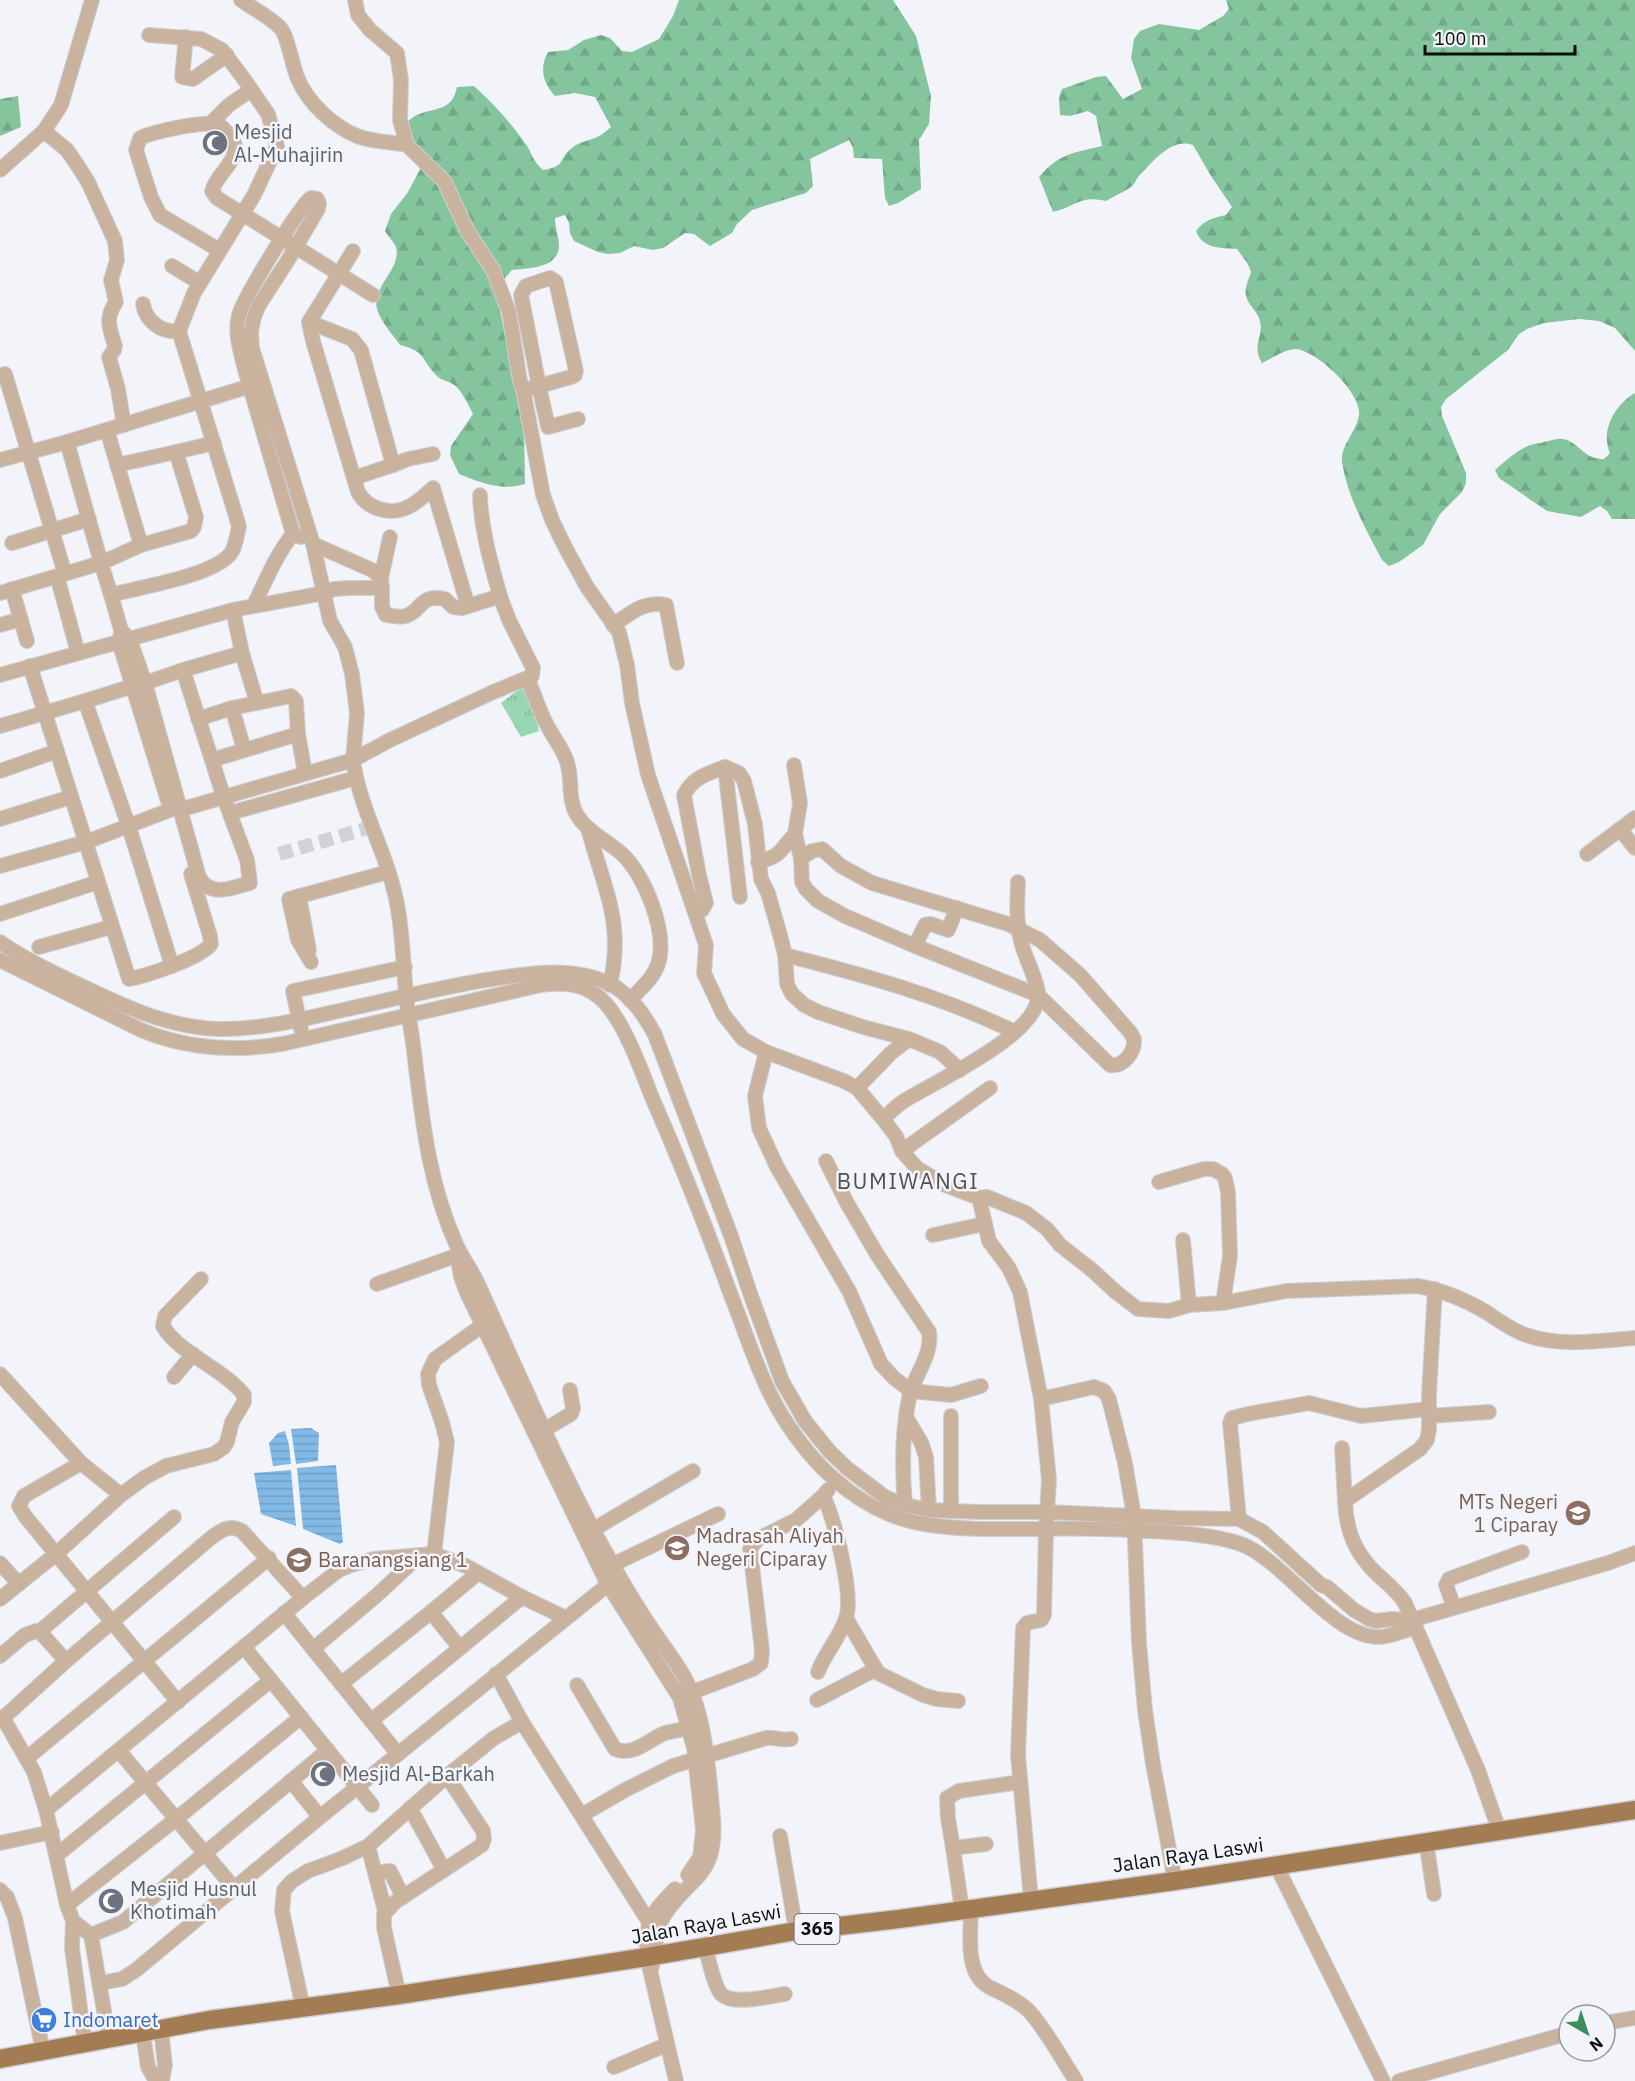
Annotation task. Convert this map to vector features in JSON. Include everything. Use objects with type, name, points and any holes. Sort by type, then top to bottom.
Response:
[{"type":"main road","name":"Jalan Raya Laswi","points":[[0,2059],[208,2020],[652,1960],[705,1946],[796,1931],[1175,1881],[1635,1810]]},
{"type":"street","points":[[0,170],[44,131],[61,105],[92,0]]},
{"type":"street","points":[[241,0],[280,28],[299,82],[315,105],[334,123],[358,136],[407,145]]},
{"type":"street","points":[[355,0],[358,15],[370,30],[397,53],[401,80],[400,120],[407,145],[444,181],[468,232],[493,270],[509,312],[543,495],[552,520],[587,587],[619,632],[648,775],[706,945],[704,973],[717,1004],[728,1023],[742,1039],[766,1052],[857,1088],[896,1136],[902,1151],[916,1168],[945,1185],[979,1198],[987,1197],[1026,1213],[1047,1229],[1060,1245],[1138,1309],[1169,1311],[1189,1305],[1223,1303],[1286,1291],[1418,1286],[1435,1289],[1470,1304],[1523,1334],[1538,1339],[1586,1342],[1635,1338]]},
{"type":"street","points":[[111,595],[197,572],[220,563],[232,552],[238,526],[179,331],[200,283],[243,215],[277,146],[268,114],[222,50],[201,39],[149,34]]},
{"type":"street","points":[[186,37],[182,77],[193,79],[227,56]]},
{"type":"street","points":[[210,124],[229,105],[251,90]]},
{"type":"street","points":[[219,250],[160,214],[148,189],[136,150],[137,142],[143,136],[210,124],[224,128],[235,143],[235,149],[231,161],[215,182],[212,191],[217,198],[373,295]]},
{"type":"street","points":[[44,131],[67,150],[78,165],[115,241],[117,260],[111,280],[116,302],[108,318],[115,346],[109,357],[118,389],[124,425]]},
{"type":"street","points":[[254,605],[273,565],[293,534],[256,384],[251,332],[259,305],[318,209],[317,199],[311,198],[245,299],[237,327],[240,351],[256,384],[312,543],[330,621],[345,646],[352,674],[357,713],[353,760],[356,778],[396,901],[424,1136],[432,1176],[458,1252],[463,1282],[487,1322],[518,1389],[613,1575],[700,1721],[704,1830],[700,1857],[693,1869],[657,1908],[649,1922]]},
{"type":"street","points":[[353,251],[309,322],[354,478],[362,499],[386,511],[410,507],[433,488],[468,606]]},
{"type":"street","points":[[172,266],[200,283]]},
{"type":"street","points":[[523,389],[539,386],[571,377],[576,371],[556,282],[550,278],[526,286],[521,295],[539,386],[548,427],[578,419]]},
{"type":"street","points":[[143,304],[144,314],[154,324],[171,332],[179,331]]},
{"type":"street","points":[[309,322],[352,339],[361,350],[393,465]]},
{"type":"street","points":[[5,374],[52,530],[78,654]]},
{"type":"street","points":[[0,460],[67,442],[256,384]]},
{"type":"street","points":[[107,430],[141,545]]},
{"type":"street","points":[[67,442],[123,637],[139,684],[211,941],[206,950],[172,966],[129,979],[117,1002]]},
{"type":"street","points":[[117,465],[214,443]]},
{"type":"street","points":[[27,641],[21,619],[6,591],[101,563],[141,545],[191,531],[194,527],[195,516],[176,452]]},
{"type":"street","points":[[354,478],[408,459],[433,454]]},
{"type":"street","points":[[0,866],[86,842],[175,810],[353,760],[483,696],[528,679],[533,674],[533,668],[509,620],[500,596],[487,548],[480,495]]},
{"type":"street","points":[[12,543],[89,519]]},
{"type":"street","points":[[293,534],[372,570],[382,583]]},
{"type":"street","points":[[390,537],[382,583],[382,607],[386,615],[407,616],[422,602],[430,599],[445,599],[457,608],[500,596]]},
{"type":"street","points":[[0,675],[78,654],[123,637],[233,610],[382,583]]},
{"type":"street","points":[[613,624],[644,604],[656,602],[666,605],[677,663]]},
{"type":"street","points":[[233,610],[242,653],[257,703]]},
{"type":"street","points":[[0,625],[21,619]]},
{"type":"street","points":[[0,726],[242,653]]},
{"type":"street","points":[[30,666],[129,979]]},
{"type":"street","points":[[175,810],[199,877],[207,888],[215,890],[250,883],[247,860],[224,798],[183,670]]},
{"type":"street","points":[[528,679],[543,718],[567,762],[570,797],[578,816],[588,828],[622,854],[633,866],[649,895],[659,945],[658,964],[649,979],[630,1000]]},
{"type":"street","points":[[198,719],[232,708],[284,697],[294,698],[298,734],[311,771],[333,783]]},
{"type":"street","points":[[85,701],[129,827],[172,966]]},
{"type":"street","points":[[232,708],[244,749]]},
{"type":"street","points":[[212,760],[298,734]]},
{"type":"street","points":[[0,771],[57,751]]},
{"type":"street","points":[[794,765],[800,803],[795,834],[801,858],[802,882],[818,901],[846,916],[915,946],[1038,995],[1110,1065],[1121,1064],[1130,1054],[1134,1044],[1133,1037],[1078,974],[1040,940],[1018,928],[872,884],[841,866],[822,849],[812,851],[801,858]]},
{"type":"street","points":[[696,913],[702,910],[706,903],[684,795],[690,784],[699,776],[725,767],[739,773],[744,781],[754,824],[761,879],[768,893],[785,955],[789,988],[795,998],[804,1005],[831,1017],[909,1039],[939,1052],[960,1070]]},
{"type":"street","points":[[725,767],[740,897]]},
{"type":"street","points":[[230,813],[356,778]]},
{"type":"street","points":[[0,819],[71,797]]},
{"type":"street","points":[[1587,854],[1635,818]]},
{"type":"street","points":[[588,828],[607,887],[615,922],[616,955],[610,985]]},
{"type":"street","points":[[1620,829],[1635,848]]},
{"type":"street","points":[[758,862],[773,858],[780,853],[795,834]]},
{"type":"street","points":[[299,896],[388,872]]},
{"type":"street","points":[[0,915],[98,882]]},
{"type":"street","points":[[883,1119],[901,1102],[960,1070],[996,1047],[1015,1032],[1031,1014],[1038,995],[1018,928],[1018,882]]},
{"type":"street","points":[[915,946],[925,925],[931,924],[948,930],[957,908]]},
{"type":"street","points":[[39,947],[111,927]]},
{"type":"street","points":[[0,942],[21,956],[144,1015],[188,1027],[301,1029],[408,1005],[451,986],[536,973],[581,975],[610,985],[630,1000],[652,1029],[678,1098],[678,1129],[721,1240],[746,1334],[776,1384],[830,1452],[841,1475],[878,1509],[929,1525],[998,1529],[1047,1520]]},
{"type":"street","points":[[785,955],[923,993],[964,1008],[1015,1032]]},
{"type":"street","points":[[0,960],[165,1040],[212,1048],[257,1048],[301,1029],[408,1005],[454,1003],[541,985],[564,983],[581,987],[599,997],[612,1012],[629,1043],[656,1104],[678,1129],[721,1240],[761,1328],[776,1384]]},
{"type":"street","points":[[301,1029],[293,991],[405,967]]},
{"type":"street","points":[[857,1088],[891,1053],[909,1039]]},
{"type":"street","points":[[766,1052],[755,1096],[759,1128],[767,1148],[849,1291],[877,1357],[894,1378],[911,1391],[951,1395],[981,1386]]},
{"type":"street","points":[[902,1151],[990,1088]]},
{"type":"street","points":[[656,1104],[678,1098]]},
{"type":"street","points":[[826,1161],[878,1256],[929,1332],[930,1346],[911,1391],[906,1417],[903,1461],[905,1505]]},
{"type":"street","points":[[1159,1182],[1204,1169],[1216,1171],[1225,1178],[1228,1192],[1230,1256],[1223,1303]]},
{"type":"street","points":[[979,1198],[989,1241],[1009,1268],[1020,1292],[1041,1399],[1049,1480],[1044,1617],[1039,1621],[1027,1623],[1023,1630],[1018,1720],[1020,1782],[1031,1900]]},
{"type":"street","points":[[933,1235],[984,1224]]},
{"type":"street","points":[[1183,1240],[1189,1305]]},
{"type":"street","points":[[377,1284],[458,1252]]},
{"type":"street","points":[[0,1599],[56,1554],[121,1495],[156,1471],[178,1461],[214,1454],[224,1447],[232,1422],[244,1402],[244,1396],[237,1387],[162,1326],[162,1322],[172,1308],[201,1279]]},
{"type":"street","points":[[1345,1501],[1423,1446],[1428,1435],[1435,1289]]},
{"type":"street","points":[[313,1649],[427,1554],[447,1442],[428,1374],[435,1359],[487,1322]]},
{"type":"street","points":[[746,1334],[761,1328]]},
{"type":"street","points":[[174,1377],[194,1354]]},
{"type":"street","points":[[0,1374],[81,1462],[121,1495]]},
{"type":"street","points":[[1041,1399],[1094,1387],[1106,1393],[1125,1463],[1134,1522],[1139,1643],[1145,1710],[1152,1764],[1175,1881]]},
{"type":"street","points":[[518,1389],[544,1430],[594,1529],[613,1575]]},
{"type":"street","points":[[544,1430],[571,1414],[573,1408],[570,1390]]},
{"type":"street","points":[[1239,1519],[1230,1423],[1232,1418],[1309,1402],[1361,1416],[1429,1412],[1489,1412]]},
{"type":"street","points":[[951,1416],[951,1511]]},
{"type":"street","points":[[906,1417],[921,1442],[926,1456],[929,1510]]},
{"type":"street","points":[[1342,1448],[1348,1528],[1357,1550],[1370,1567],[1401,1597],[1466,1741],[1499,1830]]},
{"type":"street","points":[[81,1462],[33,1491],[20,1502],[20,1509],[178,1702]]},
{"type":"street","points":[[594,1529],[693,1471]]},
{"type":"street","points":[[686,1695],[753,1669],[761,1663],[762,1650],[750,1549],[758,1539],[796,1520],[823,1496],[841,1475]]},
{"type":"street","points":[[841,1475],[905,1505],[929,1510],[1047,1520],[1134,1522],[1239,1519],[1263,1532],[1321,1585],[1327,1587],[1336,1597],[1364,1617],[1376,1621],[1392,1619],[1414,1624]]},
{"type":"street","points":[[818,1672],[846,1618],[848,1600],[833,1520],[823,1496]]},
{"type":"street","points":[[100,1983],[122,1978],[136,1970],[234,1887],[566,1618],[613,1575],[718,1514]]},
{"type":"street","points":[[0,1656],[29,1633],[39,1632],[174,1517]]},
{"type":"street","points":[[1134,1522],[1247,1546],[1348,1626],[1366,1634],[1386,1636],[1454,1607],[1608,1563],[1635,1553]]},
{"type":"street","points":[[85,2044],[72,1948],[73,1921],[67,1905],[52,1832],[34,1772],[1,1718],[212,1537],[226,1528],[242,1531],[303,1598]]},
{"type":"street","points":[[1454,1607],[1446,1585],[1449,1579],[1522,1552]]},
{"type":"street","points":[[46,1810],[284,1613],[339,1570],[351,1564],[374,1559],[427,1554],[466,1566],[566,1618]]},
{"type":"street","points":[[27,1758],[269,1558]]},
{"type":"street","points":[[0,1563],[19,1584]]},
{"type":"street","points":[[342,1684],[478,1573]]},
{"type":"street","points":[[371,1721],[522,1597]]},
{"type":"street","points":[[432,1612],[460,1648]]},
{"type":"street","points":[[284,1613],[398,1754]]},
{"type":"street","points":[[846,1618],[878,1673],[923,1695],[958,1701]]},
{"type":"street","points":[[39,1632],[66,1661]]},
{"type":"street","points":[[244,1647],[372,1805]]},
{"type":"street","points":[[818,1700],[876,1669]]},
{"type":"street","points":[[496,1674],[522,1722],[582,1815],[606,1858],[649,1922],[652,1960],[666,2045],[676,2081]]},
{"type":"street","points":[[57,1855],[271,1680]]},
{"type":"street","points":[[578,1685],[609,1740],[615,1749],[621,1752],[629,1752],[666,1733],[689,1728]]},
{"type":"street","points":[[652,1960],[661,1921],[700,1875],[712,1853],[713,1817],[700,1758],[689,1728],[686,1695]]},
{"type":"street","points":[[67,1905],[301,1717]]},
{"type":"street","points":[[303,2008],[282,1911],[284,1890],[302,1874],[368,1846],[494,1738],[522,1722]]},
{"type":"street","points":[[582,1815],[656,1774],[766,1738],[772,1737],[784,1741],[791,1739]]},
{"type":"street","points":[[91,1935],[123,1922],[328,1750]]},
{"type":"street","points":[[119,1751],[234,1887]]},
{"type":"street","points":[[385,1911],[479,1848],[484,1839],[481,1827],[447,1776]]},
{"type":"street","points":[[291,1781],[320,1817]]},
{"type":"street","points":[[1020,1782],[959,1791],[947,1798],[953,1848],[967,1910],[972,1958],[978,1977],[985,1984],[1018,2002],[1029,2012],[1076,2081]]},
{"type":"street","points":[[410,1808],[444,1870]]},
{"type":"street","points":[[0,1843],[52,1832]]},
{"type":"street","points":[[780,1836],[796,1931]]},
{"type":"street","points":[[1426,1841],[1434,1894]]},
{"type":"street","points":[[953,1848],[986,1844]]},
{"type":"street","points":[[368,1846],[385,1911],[384,1928],[399,1995]]},
{"type":"street","points":[[1276,1865],[1383,2081]]},
{"type":"street","points":[[375,1873],[390,1871],[403,1897]]},
{"type":"street","points":[[0,1890],[8,1897],[15,1918],[43,2051]]},
{"type":"street","points":[[73,1921],[91,1935],[109,2040]]},
{"type":"street","points":[[705,1946],[718,1989],[726,1997],[737,2001],[785,1994]]},
{"type":"street","points":[[1617,2021],[1635,2018]]},
{"type":"street","points":[[152,2032],[148,2067],[156,2081]]},
{"type":"street","points":[[152,2032],[165,2065],[162,2081]]},
{"type":"street","points":[[1399,2081],[1557,2036]]},
{"type":"street","points":[[614,2067],[666,2045]]},
{"type":"green space","points":[[679,0],[893,0],[916,36],[931,96],[929,124],[919,140],[921,189],[889,206],[885,198],[882,159],[854,158],[849,140],[810,159],[813,186],[806,193],[752,210],[737,224],[732,233],[710,246],[694,234],[685,233],[663,248],[653,250],[634,246],[620,253],[608,254],[574,241],[565,215],[555,218],[559,246],[553,259],[534,268],[512,270],[499,285],[498,301],[524,426],[525,484],[499,486],[459,474],[450,455],[451,446],[473,414],[455,385],[437,376],[419,353],[400,345],[377,309],[378,293],[397,255],[395,245],[385,231],[391,214],[408,192],[425,160],[401,127],[417,115],[447,105],[455,95],[457,87],[474,86],[508,120],[543,170],[556,166],[575,146],[597,137],[611,127],[595,97],[575,93],[555,96],[545,81],[543,70],[548,52],[568,50],[584,40],[601,35],[610,38],[622,51],[632,52],[659,39],[673,16]]},
{"type":"green space","points":[[1226,0],[1635,0],[1635,351],[1615,328],[1599,321],[1579,319],[1544,323],[1519,334],[1508,350],[1446,399],[1441,407],[1442,416],[1466,473],[1466,483],[1462,492],[1440,514],[1423,545],[1399,562],[1389,566],[1382,560],[1363,524],[1342,462],[1346,444],[1358,421],[1358,406],[1346,385],[1336,374],[1305,352],[1296,349],[1287,351],[1262,363],[1258,351],[1260,321],[1246,293],[1251,272],[1248,264],[1237,249],[1218,248],[1208,244],[1199,237],[1196,231],[1209,220],[1226,215],[1232,207],[1193,145],[1185,143],[1170,147],[1150,164],[1131,187],[1106,201],[1090,199],[1053,212],[1039,177],[1061,158],[1102,146],[1096,116],[1088,111],[1070,116],[1060,115],[1059,97],[1062,89],[1096,77],[1106,76],[1123,99],[1142,89],[1131,58],[1134,39],[1140,31],[1159,24],[1199,30],[1223,16],[1229,9]]},
{"type":"green space","points":[[18,96],[21,127],[0,136],[0,99]]},
{"type":"green space","points":[[1635,393],[1635,519],[1612,519],[1600,506],[1581,517],[1547,511],[1499,478],[1495,470],[1518,451],[1554,440],[1567,440],[1590,456],[1604,459],[1610,453],[1607,436],[1611,419],[1621,404]]},
{"type":"green space","points":[[527,686],[533,700],[539,731],[521,737],[501,703]]},
{"type":"water","points":[[311,1428],[319,1433],[318,1461],[296,1464],[291,1429]]},
{"type":"water","points":[[285,1431],[291,1464],[273,1466],[269,1443],[278,1433]]},
{"type":"water","points":[[336,1465],[343,1542],[340,1544],[303,1529],[297,1468]]},
{"type":"water","points":[[291,1470],[296,1526],[261,1514],[254,1473]]},
{"type":"tunnel","points":[[279,854],[371,827]]},
{"type":"place","name":"Mesjid Al-Muhajirin","points":[[215,143]]},
{"type":"place","name":"MTs Negeri 1 Ciparay","points":[[1578,1513]]},
{"type":"place","name":"Madrasah Aliyah Negeri Ciparay","points":[[677,1548]]},
{"type":"place","name":"Baranangsiang 1","points":[[299,1560]]},
{"type":"place","name":"Mesjid Al-Barkah","points":[[323,1774]]},
{"type":"place","name":"Mesjid Husnul Khotimah","points":[[111,1901]]},
{"type":"place","name":"Indomaret","points":[[44,2020]]},
{"type":"district","name":"BUMIWANGI","points":[[908,1181]]}]
